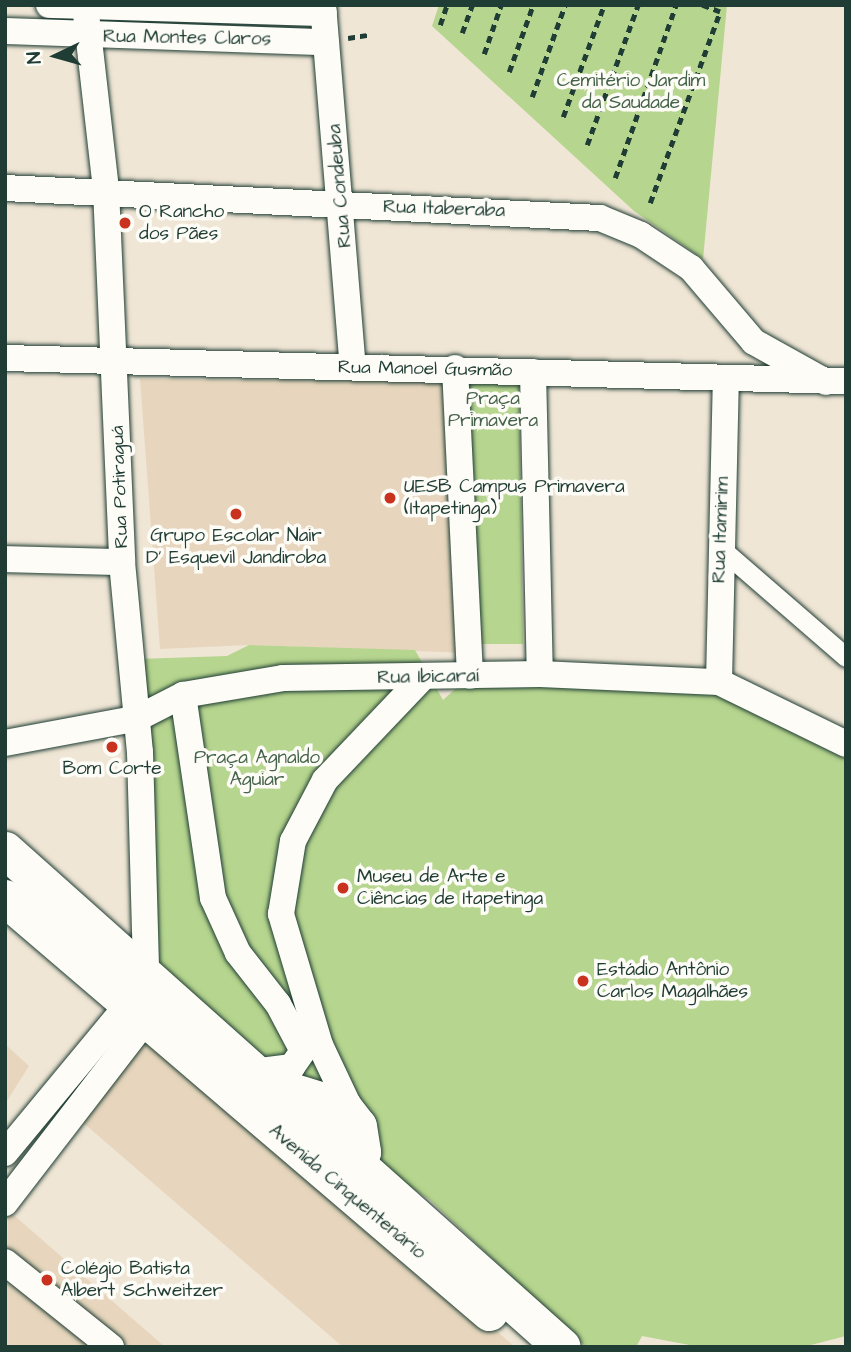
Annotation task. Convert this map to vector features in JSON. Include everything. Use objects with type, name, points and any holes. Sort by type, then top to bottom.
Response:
[{"type":"main road","name":"Avenida Cinquentenário","points":[[5,850],[270,1079],[358,1142],[408,1205],[562,1347]]},
{"type":"main road","name":"Avenida Cinquentenário","points":[[5,898],[529,1347]]},
{"type":"main road","name":"Avenida Cinquentenário","points":[[148,1018],[253,1095],[330,1165],[344,1167],[358,1142]]},
{"type":"street","name":"Rua Montes Claros","points":[[49,5],[323,9]]},
{"type":"street","name":"Rua Potiraguá","points":[[85,6],[106,188],[122,562],[138,718],[146,970]]},
{"type":"street","name":"Rua Condeuba","points":[[323,9],[344,205],[352,367]]},
{"type":"street","name":"Rua Montes Claros","points":[[5,32],[326,42]]},
{"type":"street","name":"Rua Itaberaba","points":[[5,188],[106,188],[344,205],[600,218],[641,234],[691,268],[754,342],[836,382]]},
{"type":"street","name":"Rua Manoel Gusmão","points":[[5,358],[115,357],[836,382]]},
{"type":"street","points":[[455,368],[470,676]]},
{"type":"street","points":[[533,372],[540,674]]},
{"type":"street","name":"Rua Itamirim","points":[[719,682],[719,547],[726,379]]},
{"type":"street","points":[[719,547],[846,657]]},
{"type":"street","points":[[5,559],[122,562]]},
{"type":"street","name":"Rua Ibicaraí","points":[[5,743],[138,718],[184,695],[283,678],[540,674],[719,682],[846,744]]},
{"type":"street","points":[[358,1142],[289,956],[281,914],[293,841],[325,780],[424,677]]},
{"type":"street","points":[[184,695],[213,898],[248,967],[303,1051],[292,1067],[270,1079]]},
{"type":"street","points":[[248,967],[274,966],[289,956]]},
{"type":"street","points":[[5,1153],[148,1018]]},
{"type":"street","points":[[5,1203],[148,1018]]},
{"type":"street","points":[[5,1262],[111,1347]]},
{"type":"path","points":[[440,25],[447,5]]},
{"type":"path","points":[[461,33],[472,5]]},
{"type":"path","points":[[484,54],[501,5]]},
{"type":"path","points":[[509,72],[533,5]]},
{"type":"path","points":[[532,97],[565,5]]},
{"type":"path","points":[[563,117],[604,5]]},
{"type":"path","points":[[587,145],[638,5]]},
{"type":"path","points":[[615,177],[676,5]]},
{"type":"path","points":[[650,203],[720,12],[702,5]]},
{"type":"shaded area","points":[[140,379],[450,382],[469,653],[249,645],[160,649]]},
{"type":"shaded area","points":[[153,1031],[515,1347],[343,1347],[80,1120]]},
{"type":"shaded area","points":[[5,1044],[29,1066],[5,1104]]},
{"type":"shaded area","name":"Colégio Batista Albert Schweitzer","points":[[8,1210],[165,1347],[5,1347]]},
{"type":"green space","name":"Cemitério Jardim da Saudade","points":[[439,5],[727,5],[703,259],[634,211],[432,26]]},
{"type":"green space","name":"Praça Primavera","points":[[519,380],[523,644],[481,644],[465,383]]},
{"type":"green space","name":"Estádio Antônio Carlos Magalhães","points":[[249,645],[415,650],[443,700],[470,676],[719,682],[846,746],[846,1336],[803,1347],[700,1347],[642,1336],[636,1347],[586,1347],[430,1200],[321,1128],[148,956],[137,659],[227,656]]},
{"type":"place","name":"O Rancho dos Pães","points":[[125,223]]},
{"type":"place","name":"UESB Campus Primavera (Itapetinga)","points":[[390,498]]},
{"type":"place","name":"Grupo Escolar Nair D' Esquevil Jandiroba","points":[[236,514]]},
{"type":"place","name":"Bom Corte","points":[[112,747]]},
{"type":"place","name":"Museu de Arte e Ciências de Itapetinga","points":[[343,888]]},
{"type":"place","name":"Estádio Antônio Carlos Magalhães","points":[[583,981]]},
{"type":"place","name":"Colégio Batista Albert Schweitzer","points":[[47,1280]]},
{"type":"park label","name":"Praça Agnaldo Aguiar","points":[[257,769]]}]
